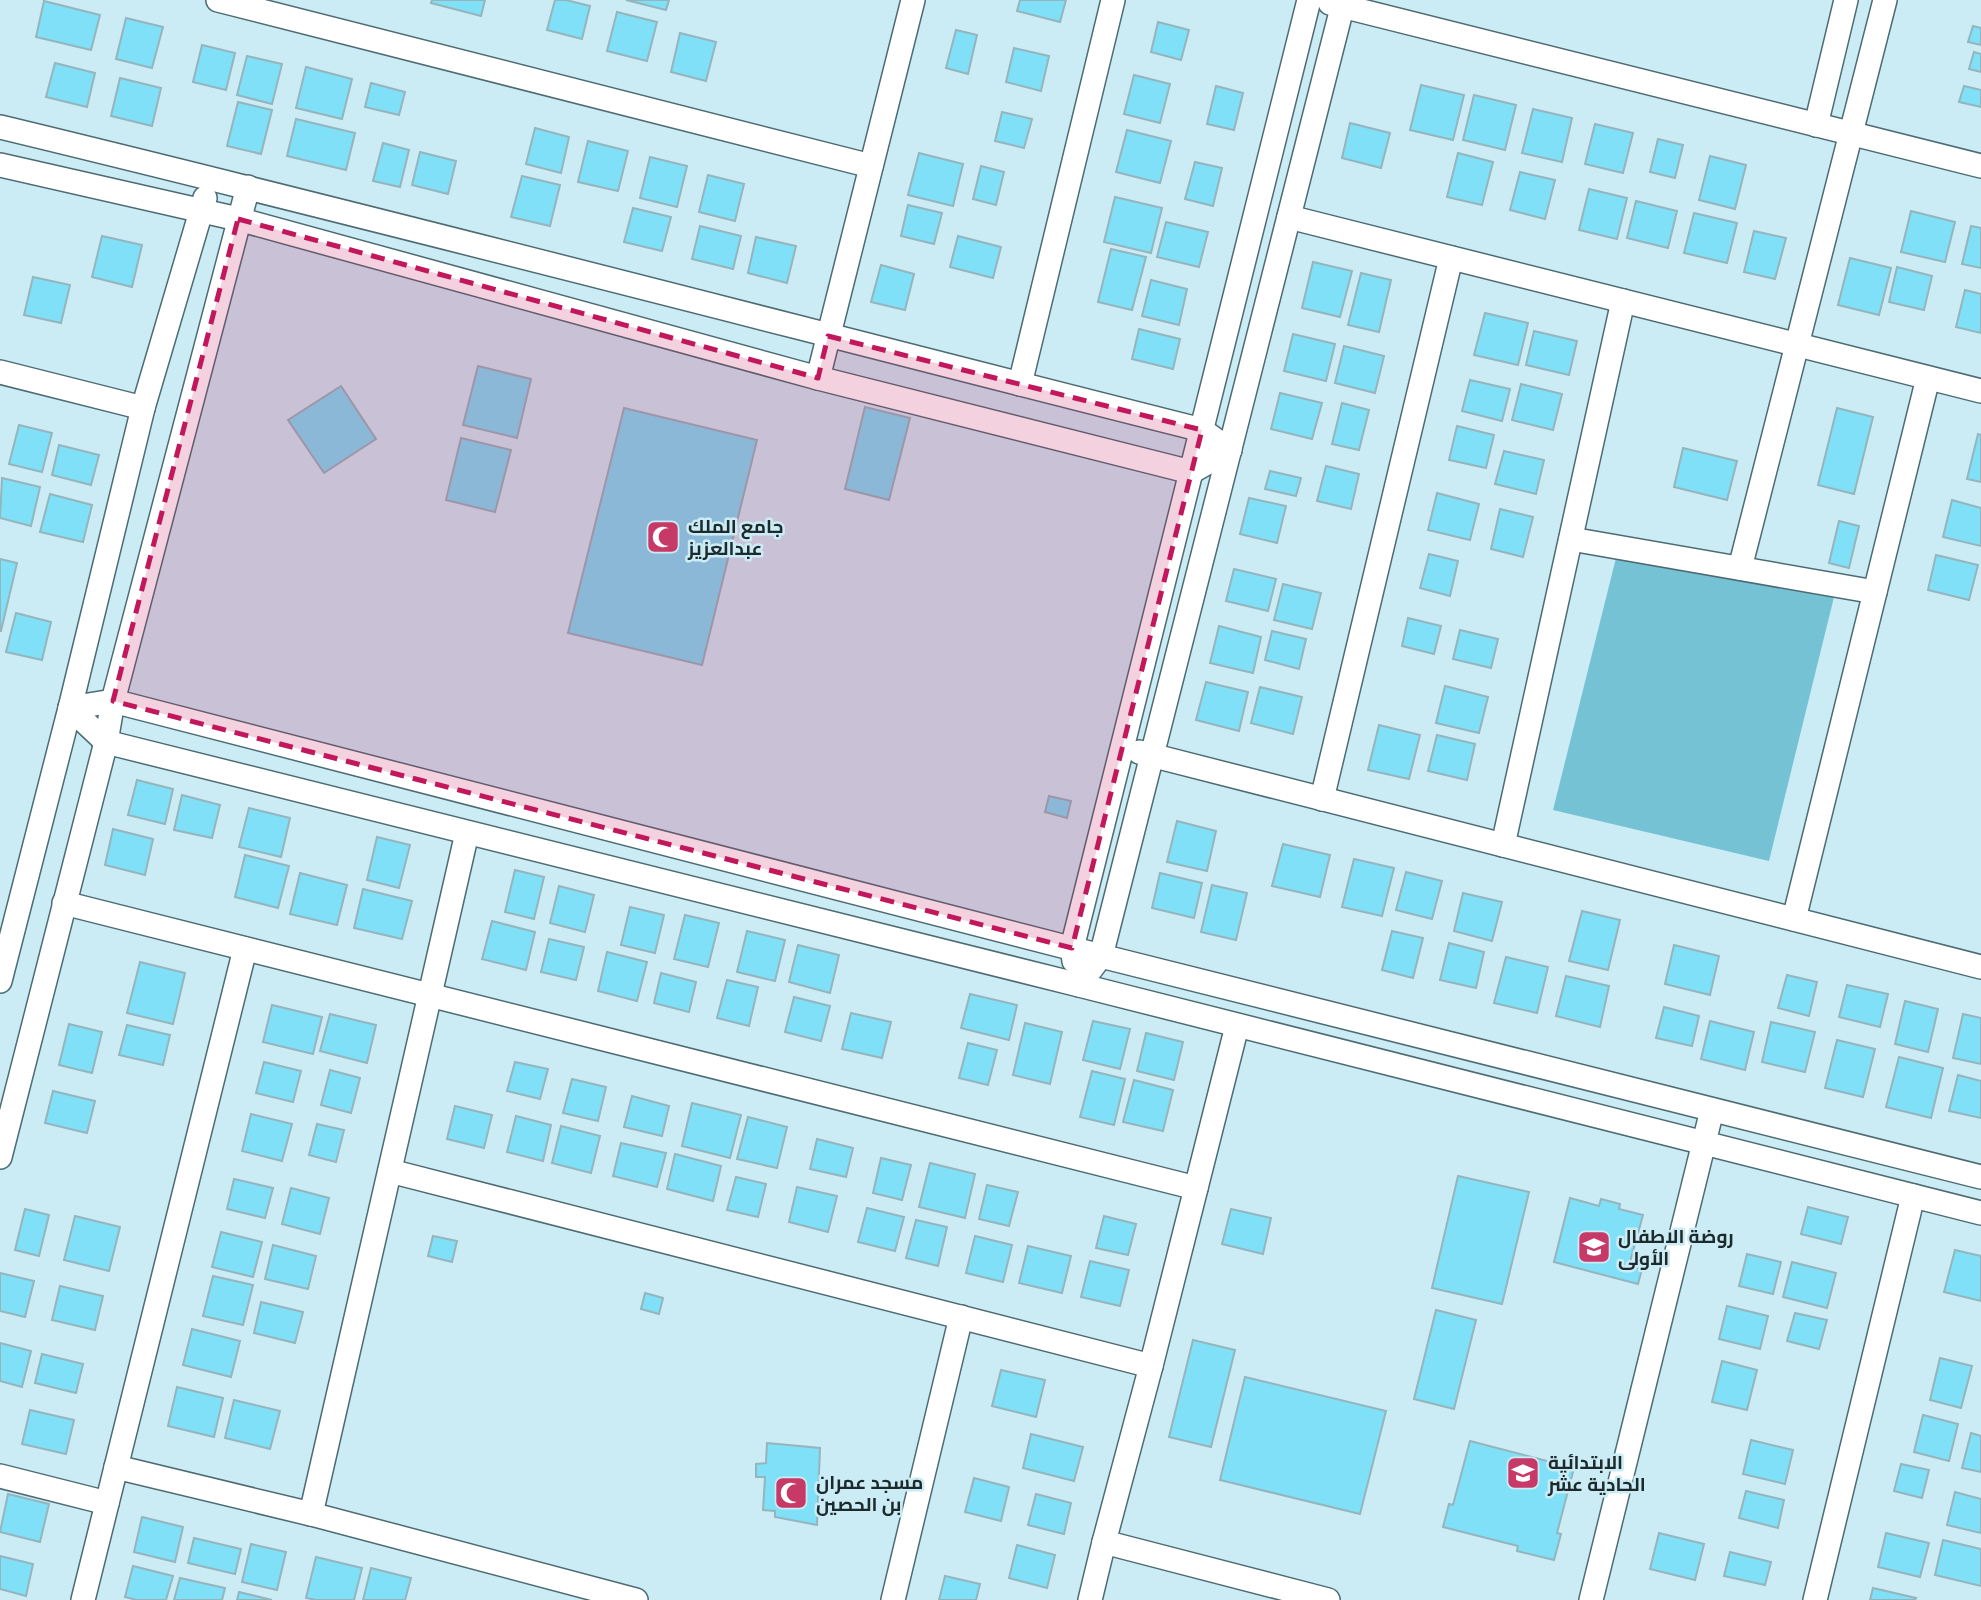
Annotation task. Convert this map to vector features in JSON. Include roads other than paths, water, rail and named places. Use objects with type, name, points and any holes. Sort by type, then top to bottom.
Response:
[{"type":"street","points":[[218,0],[871,166]]},
{"type":"street","points":[[818,378],[913,0]]},
{"type":"street","points":[[1020,384],[1113,0]]},
{"type":"street","points":[[1079,985],[1072,948],[1309,0]]},
{"type":"street","points":[[1317,0],[1343,3],[1981,166]]},
{"type":"street","points":[[1816,125],[1846,0]]},
{"type":"street","points":[[1740,568],[1885,0]]},
{"type":"street","points":[[1079,985],[1101,956],[1343,3]]},
{"type":"street","points":[[0,127],[248,187],[1202,429],[1230,450]]},
{"type":"street","points":[[0,165],[238,219],[818,378],[1191,472],[1230,450]]},
{"type":"street","points":[[0,981],[4,951],[70,708],[143,408],[210,178]]},
{"type":"street","points":[[0,1157],[106,742],[113,701],[248,187]]},
{"type":"street","points":[[1289,217],[1981,391]]},
{"type":"street","points":[[1322,799],[1451,258]]},
{"type":"street","points":[[1503,845],[1623,301]]},
{"type":"street","points":[[0,372],[143,408]]},
{"type":"street","points":[[1794,919],[1928,378]]},
{"type":"street","points":[[1571,539],[1875,592]]},
{"type":"street","points":[[70,708],[113,701],[1101,956],[1981,1177]]},
{"type":"street","points":[[70,708],[106,742],[1981,1213]]},
{"type":"street","points":[[1122,748],[1981,967]]},
{"type":"street","points":[[311,1514],[467,833]]},
{"type":"street","points":[[64,903],[1196,1188]]},
{"type":"street","points":[[83,1600],[245,949]]},
{"type":"street","points":[[1090,1600],[1237,1026]]},
{"type":"street","points":[[1591,1600],[1712,1110]]},
{"type":"street","points":[[390,1171],[1151,1366]]},
{"type":"street","points":[[1815,1600],[1913,1196]]},
{"type":"street","points":[[893,1600],[961,1317]]},
{"type":"street","points":[[116,1467],[311,1514],[636,1600]]},
{"type":"street","points":[[0,1476],[107,1503]]},
{"type":"street","points":[[1104,1542],[1328,1600]]},
{"type":"place","name":"جامع الملك عبدالعزيز","points":[[663,537]]},
{"type":"place","name":"روضة الاطفال الأولى","points":[[1594,1247]]},
{"type":"place","name":"الابتدائية الحادية عشر","points":[[1523,1473]]},
{"type":"place","name":"مسجد عمران بن الحصين","points":[[791,1493]]}]
